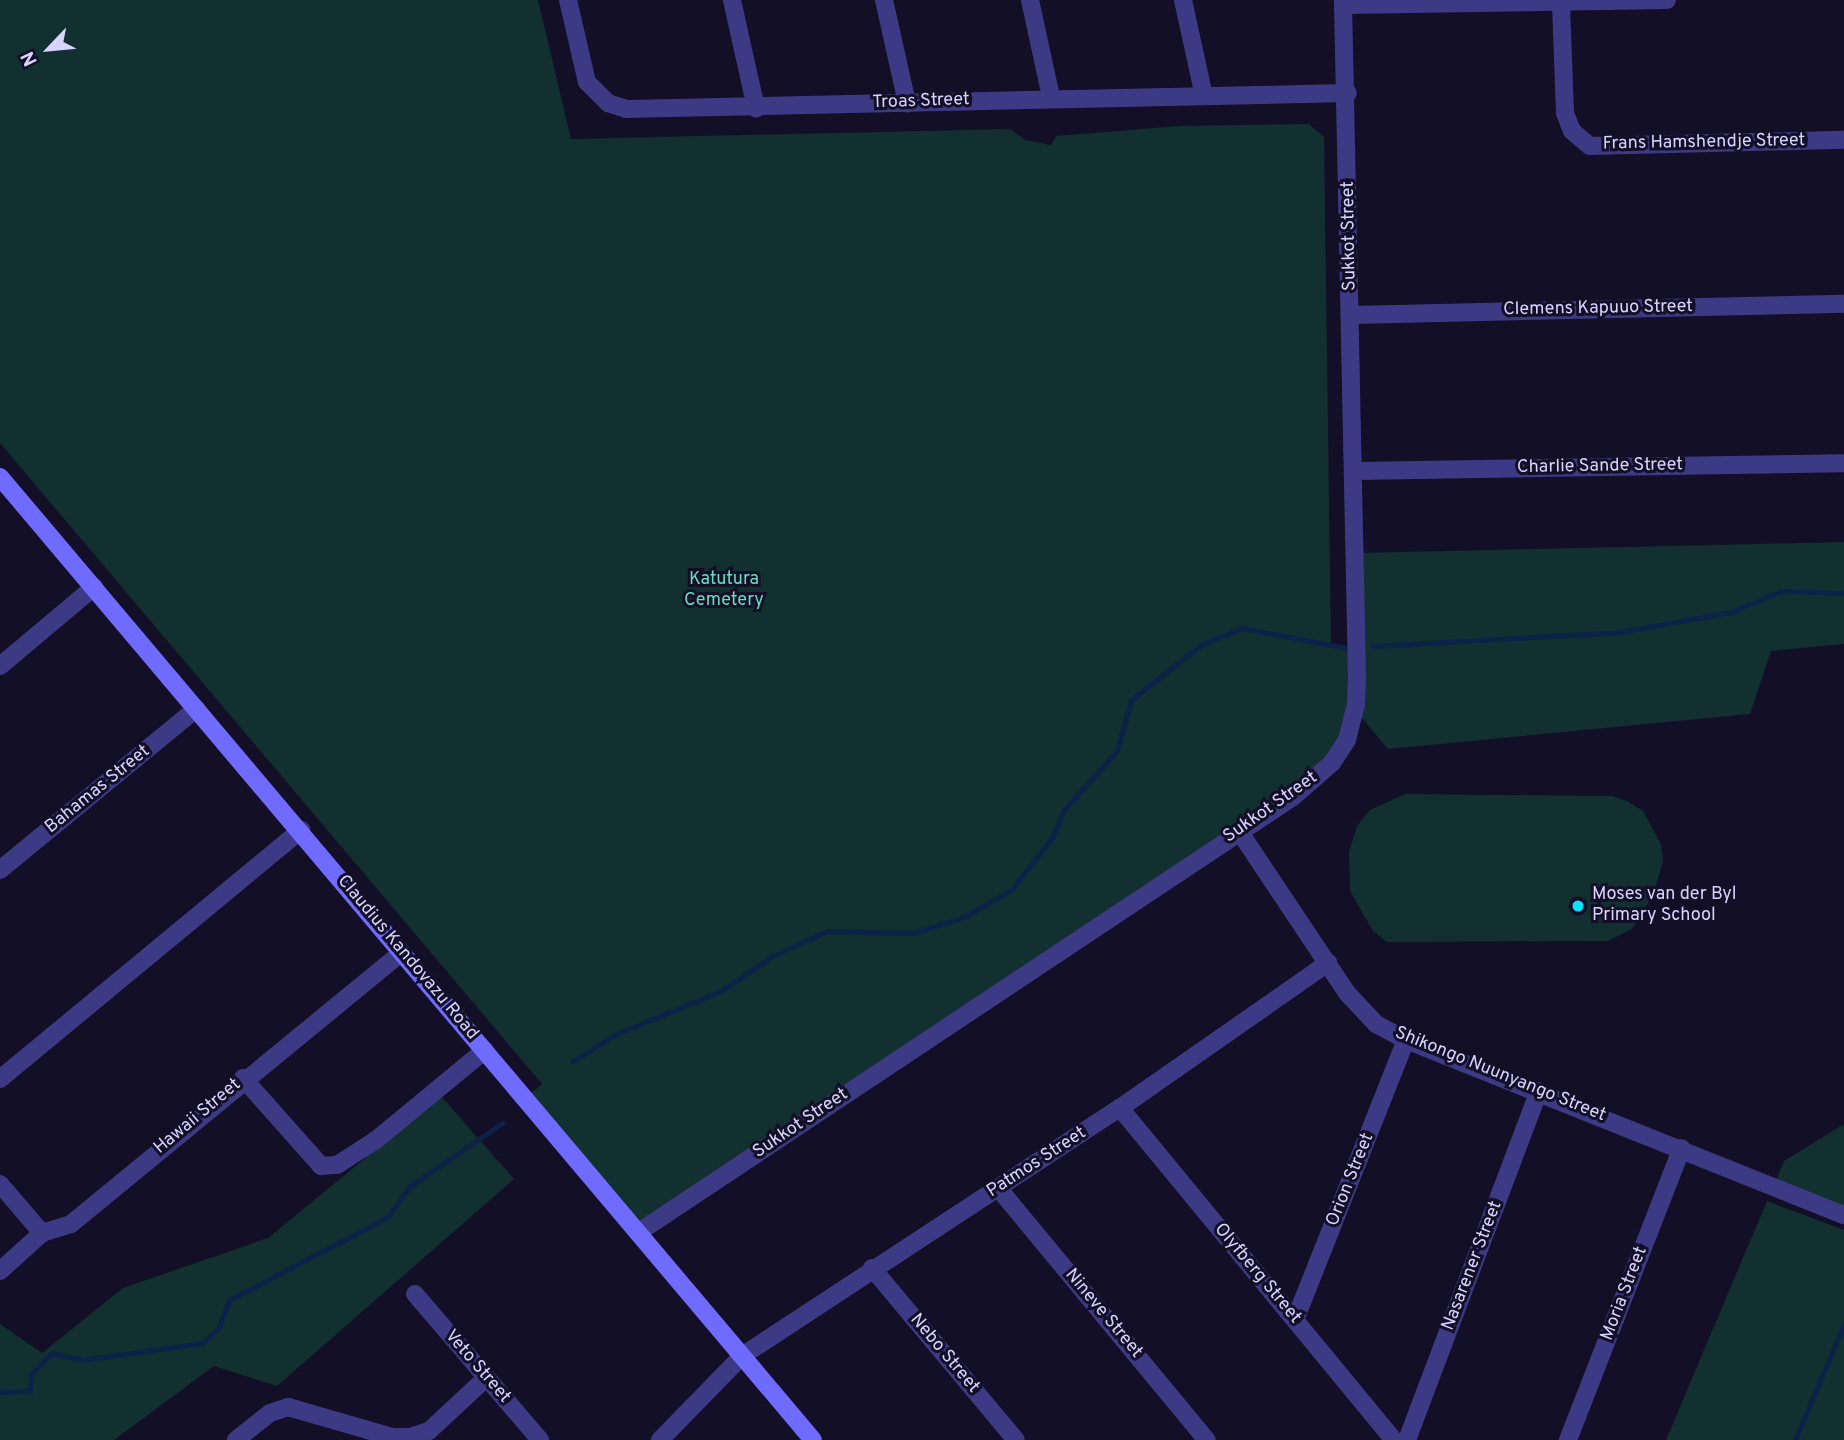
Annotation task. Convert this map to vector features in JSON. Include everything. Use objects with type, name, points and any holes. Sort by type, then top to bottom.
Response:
[{"type":"street","name":"Troas Street","points":[[568,0],[587,82],[608,103],[626,109],[1051,97],[1348,93]]},
{"type":"street","points":[[732,0],[756,107]]},
{"type":"street","points":[[884,0],[907,103]]},
{"type":"street","points":[[1030,0],[1051,97]]},
{"type":"street","points":[[1184,0],[1204,96]]},
{"type":"street","points":[[1343,3],[1561,5],[1667,0]]},
{"type":"street","name":"Sukkot Street","points":[[639,1232],[1316,780],[1347,740],[1357,695],[1348,93],[1343,3]]},
{"type":"street","name":"Frans Hamshendje Street","points":[[1561,5],[1565,113],[1572,131],[1590,146],[1844,141]]},
{"type":"street","name":"Clemens Kapuuo Street","points":[[1352,315],[1844,304]]},
{"type":"street","name":"Charlie Sande Street","points":[[1355,471],[1844,463]]},
{"type":"street","name":"Claudius Kandovazu Road","points":[[0,477],[301,830],[813,1440]]},
{"type":"street","points":[[0,666],[94,587]]},
{"type":"street","name":"Bahamas Street","points":[[0,870],[197,709]]},
{"type":"street","points":[[0,1079],[301,830]]},
{"type":"street","name":"Shikongo Nuunyango Street","points":[[1239,831],[1362,1012],[1406,1040],[1682,1147],[1844,1216]]},
{"type":"street","name":"Hawaii Street","points":[[42,1233],[71,1224],[243,1078],[402,952]]},
{"type":"street","name":"Patmos Street","points":[[660,1440],[742,1356],[872,1268],[999,1189],[1120,1108],[1328,963]]},
{"type":"street","name":"Orion Street","points":[[1295,1320],[1406,1040]]},
{"type":"street","points":[[243,1078],[321,1166],[337,1165],[376,1140],[485,1050]]},
{"type":"street","name":"Nasarener Street","points":[[1407,1440],[1539,1091]]},
{"type":"street","name":"Olyfberg Street","points":[[1120,1108],[1394,1440]]},
{"type":"street","name":"Moria Street","points":[[1568,1440],[1682,1147]]},
{"type":"street","points":[[0,1184],[42,1233],[0,1271]]},
{"type":"street","name":"Nineve Street","points":[[999,1189],[1207,1440]]},
{"type":"street","name":"Nebo Street","points":[[872,1268],[1016,1440]]},
{"type":"street","name":"Veto Street","points":[[415,1294],[540,1440]]},
{"type":"street","points":[[236,1440],[270,1413],[288,1407],[392,1437],[410,1437],[429,1431],[486,1378]]},
{"type":"green space","name":"Katutura Cemetery","points":[[0,0],[538,0],[571,139],[1010,129],[1025,140],[1051,145],[1056,136],[1179,126],[1309,124],[1324,137],[1331,645],[1352,649],[1356,553],[1844,542],[1844,644],[1771,651],[1750,714],[1388,749],[1356,711],[1332,763],[639,1232],[525,1098],[542,1084],[0,443]]},
{"type":"green space","points":[[1405,794],[1612,796],[1627,801],[1643,811],[1661,844],[1663,861],[1653,895],[1632,929],[1608,941],[1387,942],[1373,931],[1350,891],[1349,852],[1357,826],[1370,810]]},
{"type":"green space","points":[[441,1096],[514,1179],[277,1386],[214,1366],[114,1440],[0,1440],[0,1324],[42,1353],[123,1288],[268,1238]]},
{"type":"green space","points":[[1844,1124],[1844,1215],[1773,1188],[1784,1161]]},
{"type":"green space","points":[[1767,1201],[1844,1230],[1844,1440],[1666,1440]]},
{"type":"waterway","points":[[1373,646],[1620,632],[1731,612],[1781,591],[1844,593]]},
{"type":"waterway","points":[[573,1061],[616,1034],[721,991],[771,957],[826,931],[913,933],[964,917],[1011,890],[1052,838],[1064,810],[1117,751],[1131,700],[1201,645],[1242,628],[1352,649]]},
{"type":"waterway","points":[[0,1392],[30,1391],[31,1374],[52,1353],[82,1360],[202,1343],[218,1329],[229,1300],[388,1217],[409,1187],[502,1123]]},
{"type":"waterway","points":[[1795,1440],[1844,1324]]},
{"type":"place","name":"Moses van der Byl Primary School","points":[[1578,906]]}]
